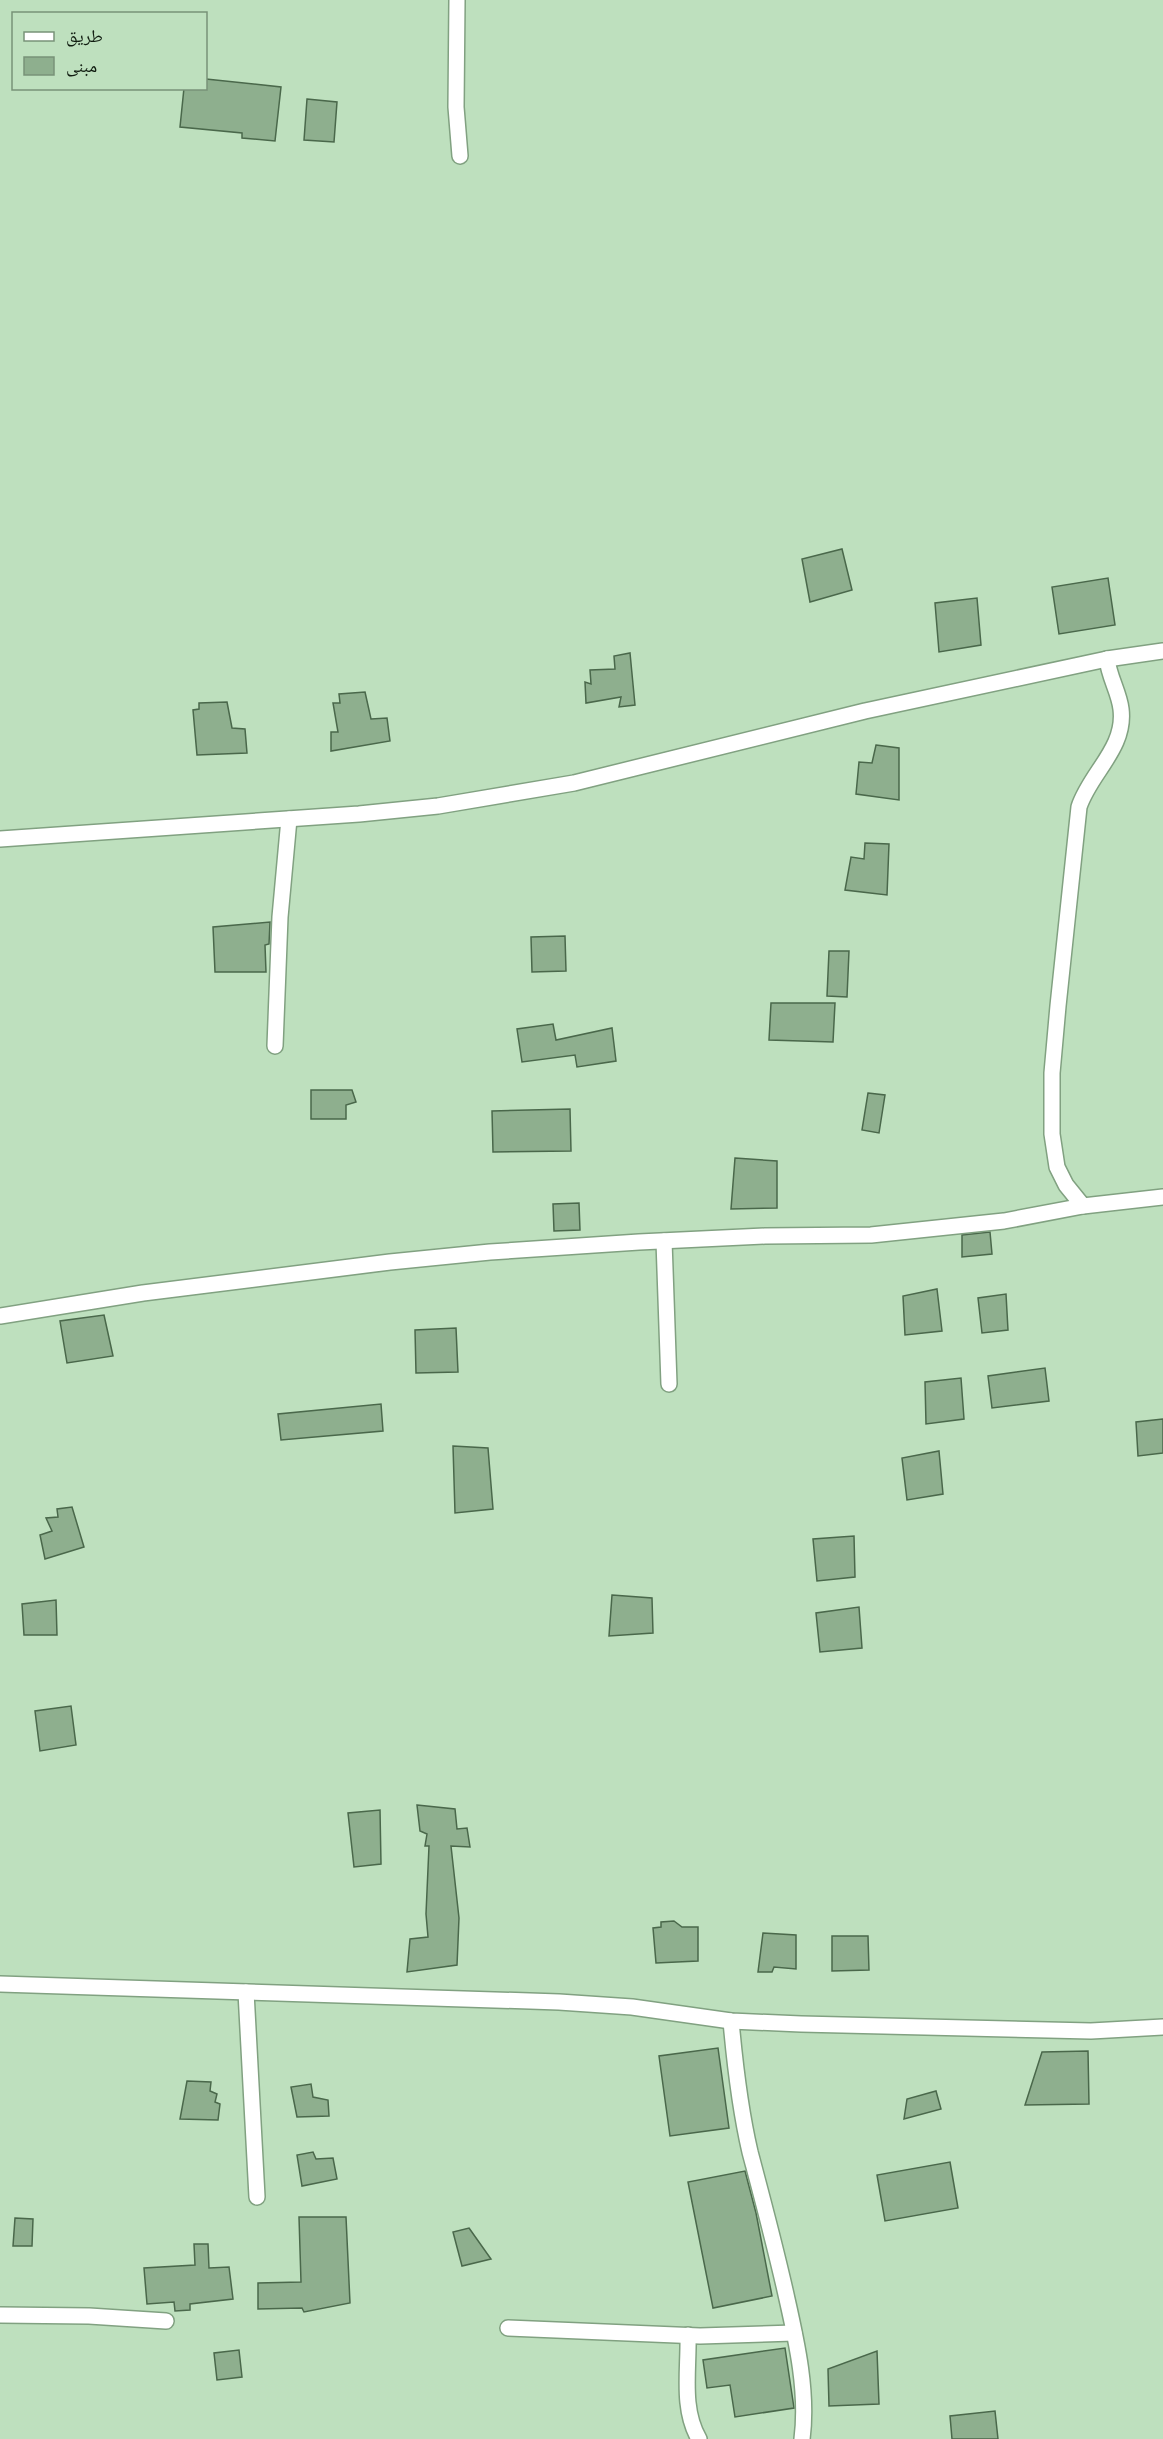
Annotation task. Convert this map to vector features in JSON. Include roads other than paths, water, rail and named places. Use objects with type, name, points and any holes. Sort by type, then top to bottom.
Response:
[{"type":"street","points":[[458,0],[456,106],[460,156]]},
{"type":"street","points":[[0,839],[438,806],[574,783],[824,720],[1107,659],[1163,651]]},
{"type":"street","points":[[1083,1206],[1066,1185],[1057,1167],[1052,1134],[1052,1073],[1079,807],[1083,794],[1114,746],[1121,726],[1122,710],[1110,676],[1107,659]]},
{"type":"street","points":[[275,1046],[280,917],[289,819]]},
{"type":"street","points":[[0,1316],[143,1293],[490,1251],[765,1236],[871,1235],[1004,1221],[1083,1206],[1163,1197]]},
{"type":"street","points":[[664,1241],[669,1384]]},
{"type":"street","points":[[0,1984],[607,2005],[731,2021],[993,2030],[1100,2031],[1163,2027]]},
{"type":"street","points":[[246,1992],[257,2197]]},
{"type":"street","points":[[731,2021],[742,2117],[779,2259],[794,2333],[803,2398],[802,2439]]},
{"type":"street","points":[[0,2315],[89,2316],[166,2321]]},
{"type":"street","points":[[508,2328],[688,2335],[794,2333]]},
{"type":"street","points":[[688,2335],[687,2402],[692,2427],[699,2439]]}]
